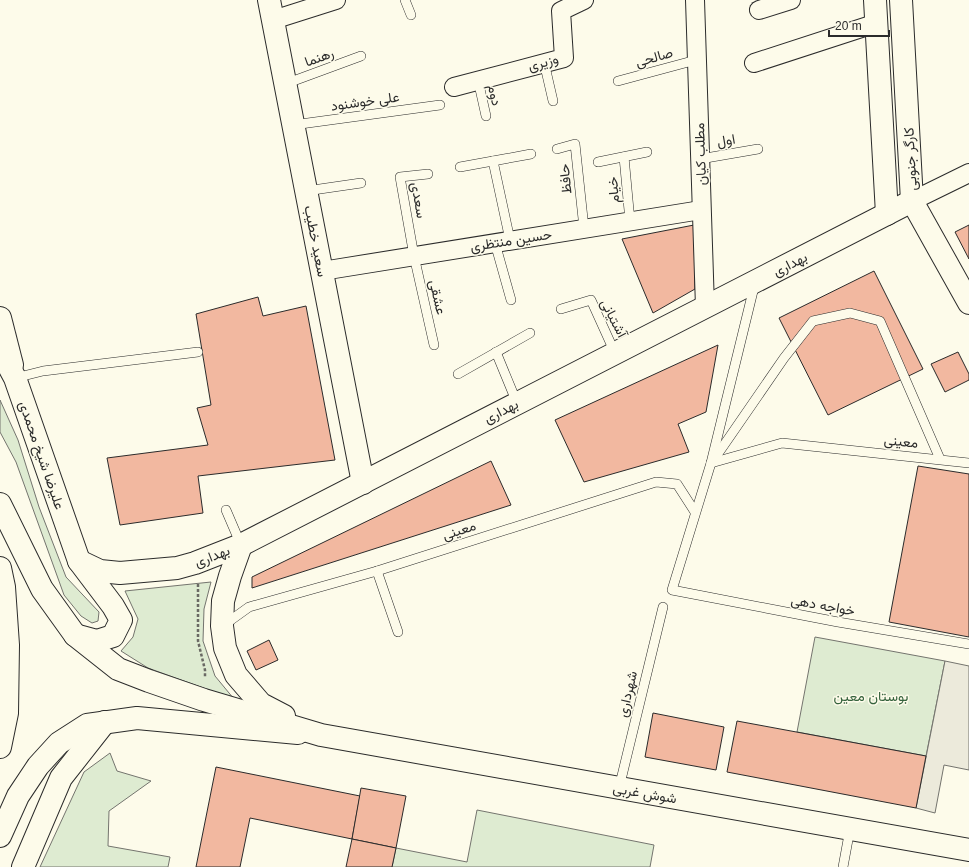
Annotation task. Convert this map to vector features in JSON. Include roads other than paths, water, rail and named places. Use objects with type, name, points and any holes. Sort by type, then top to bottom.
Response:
[{"type":"main road","name":"کارگر جنوبی","points":[[875,0],[887,214]]},
{"type":"main road","name":"کارگر جنوبی","points":[[901,0],[912,201],[969,303]]},
{"type":"main road","name":"سعید خطیب","points":[[271,10],[362,483]]},
{"type":"main road","name":"بهداری","points":[[79,561],[100,571],[120,573],[177,568],[195,564],[240,545],[912,201]]},
{"type":"main road","points":[[0,318],[15,378]]},
{"type":"main road","name":"علیرضا شیخ محمدی","points":[[0,350],[15,378],[79,561],[113,606],[121,620],[113,636],[97,641],[75,635]]},
{"type":"main road","points":[[0,504],[42,589],[75,635],[118,669],[204,700],[321,735]]},
{"type":"main road","points":[[240,545],[223,601],[222,626],[225,648],[236,675],[261,704],[321,735]]},
{"type":"main road","points":[[0,568],[4,586],[8,645],[7,713],[0,746]]},
{"type":"main road","points":[[0,836],[18,796],[38,766],[59,743],[87,726],[137,718],[321,735]]},
{"type":"main road","points":[[23,867],[61,778],[106,722]]},
{"type":"main road","name":"شوش غربی","points":[[321,735],[969,850]]},
{"type":"street","points":[[271,10],[336,0]]},
{"type":"street","name":"وزیری","points":[[454,87],[544,62],[564,58],[561,11],[584,0]]},
{"type":"street","name":"مطلب کیان","points":[[695,0],[705,307]]},
{"type":"street","points":[[759,10],[791,0]]},
{"type":"street","points":[[754,63],[877,23]]},
{"type":"street","points":[[912,201],[969,173]]},
{"type":"street","name":"حسین منتظری","points":[[322,271],[702,210]]},
{"type":"lane","points":[[405,0],[410,15]]},
{"type":"lane","name":"رهنما","points":[[286,84],[361,56]]},
{"type":"lane","name":"صالحی","points":[[618,81],[696,60]]},
{"type":"lane","points":[[544,62],[553,101]]},
{"type":"lane","name":"دوم","points":[[478,80],[486,116]]},
{"type":"lane","name":"علی خوشنود","points":[[293,125],[440,105]]},
{"type":"lane","name":"حافظ","points":[[557,149],[575,144],[584,228]]},
{"type":"lane","name":"اول","points":[[700,159],[758,148]]},
{"type":"lane","points":[[598,162],[647,152]]},
{"type":"lane","points":[[460,167],[531,154]]},
{"type":"lane","name":"خیام","points":[[624,157],[630,221]]},
{"type":"lane","points":[[493,161],[502,242],[511,300]]},
{"type":"lane","name":"سعدی","points":[[414,256],[400,177],[428,174]]},
{"type":"lane","points":[[306,191],[361,183]]},
{"type":"lane","name":"عشقی","points":[[414,256],[434,345]]},
{"type":"lane","points":[[695,512],[711,463],[756,281]]},
{"type":"lane","name":"آشتیانی","points":[[561,308],[591,300],[615,353]]},
{"type":"lane","points":[[711,463],[784,358],[813,321],[850,313],[880,321],[940,459]]},
{"type":"lane","points":[[458,374],[530,333]]},
{"type":"lane","points":[[15,378],[43,371],[198,352]]},
{"type":"lane","points":[[496,352],[517,403]]},
{"type":"lane","name":"معینی","points":[[711,463],[782,443],[969,463]]},
{"type":"lane","name":"معینی","points":[[222,626],[249,607],[377,571],[656,482],[677,484],[695,512]]},
{"type":"lane","points":[[226,510],[240,545]]},
{"type":"lane","name":"خواجه دهی","points":[[695,512],[672,590],[838,622],[969,644]]},
{"type":"lane","points":[[377,571],[398,632]]},
{"type":"lane","name":"شهرداری","points":[[619,788],[663,607]]},
{"type":"lane","points":[[843,867],[850,829]]},
{"type":"park label","name":"بوستان معین","points":[[871,696]]}]
